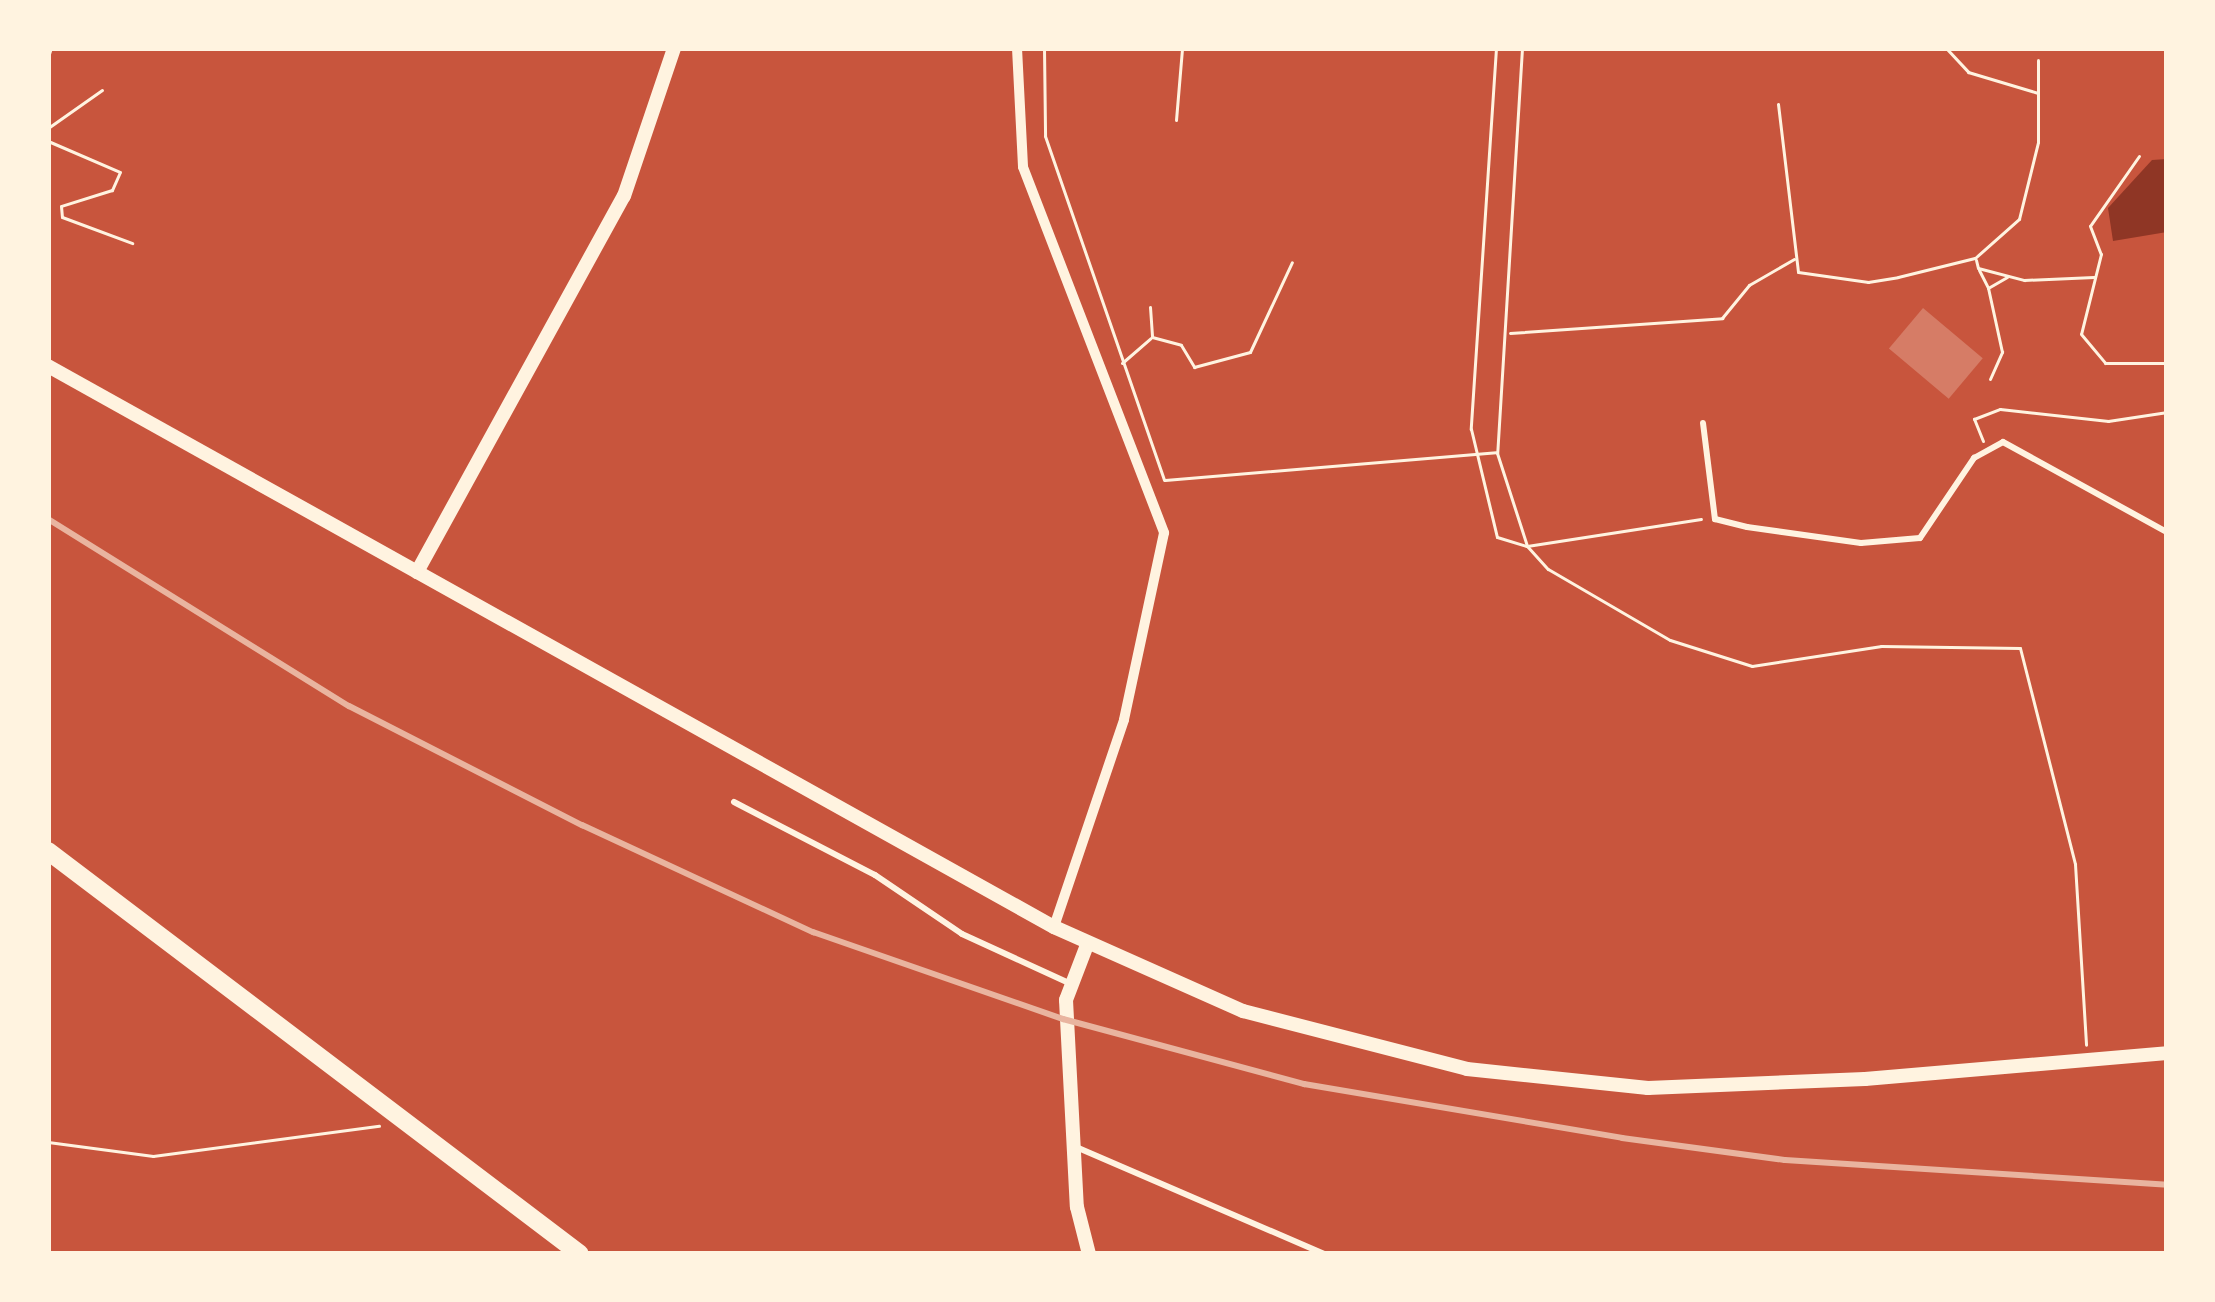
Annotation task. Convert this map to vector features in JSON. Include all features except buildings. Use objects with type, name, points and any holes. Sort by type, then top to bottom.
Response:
[{"type":"main road","points":[[48,851],[580,1254]]},
{"type":"street","points":[[417,572],[624,196],[674,48]]},
{"type":"street","points":[[1017,48],[1023,167],[1164,533],[1124,720],[1054,927]]},
{"type":"street","points":[[48,366],[1087,945],[1289,1026],[1539,1080],[1738,1087],[2167,1053]]},
{"type":"street","points":[[1087,945],[1068,992],[1067,1067],[1072,1145],[1089,1254]]},
{"type":"lane","points":[[1703,423],[1715,519],[1898,544],[1920,538],[1941,516],[1986,448],[2002,442],[2167,532]]},
{"type":"lane","points":[[734,802],[875,875],[962,934],[1068,992]]},
{"type":"lane","points":[[1072,1145],[1325,1254]]},
{"type":"path","points":[[1045,48],[1046,136],[1164,480]]},
{"type":"path","points":[[1176,120],[1182,48]]},
{"type":"path","points":[[1496,48],[1471,428],[1481,449],[1497,536],[1527,546],[1715,519]]},
{"type":"path","points":[[1522,48],[1509,333],[1497,453],[1527,546],[1548,568],[1670,640],[1752,666],[1881,646],[2020,648],[2075,864],[2087,1059]]},
{"type":"path","points":[[1946,48],[1967,72],[2040,93]]},
{"type":"path","points":[[1778,104],[1795,259],[1810,278],[1868,282],[1975,258],[2019,219],[2040,93],[2038,60]]},
{"type":"path","points":[[48,128],[102,90]]},
{"type":"path","points":[[48,141],[120,172],[112,190],[58,213]]},
{"type":"path","points":[[2139,156],[2090,226],[2101,254],[2081,334],[2105,363],[2167,363]]},
{"type":"path","points":[[48,211],[132,244]]},
{"type":"path","points":[[1975,258],[1988,289],[2002,352],[1990,379]]},
{"type":"path","points":[[1509,333],[1722,318],[1749,285],[1795,259]]},
{"type":"path","points":[[1152,337],[1180,345],[1194,367],[1250,352],[1292,262]]},
{"type":"path","points":[[1978,268],[2008,276],[2095,277]]},
{"type":"path","points":[[1988,289],[2008,276]]},
{"type":"path","points":[[1150,308],[1152,337]]},
{"type":"path","points":[[1121,364],[1152,337]]},
{"type":"path","points":[[1986,448],[1973,419],[2000,409],[2108,421],[2167,412]]},
{"type":"path","points":[[1145,482],[1481,449],[1497,453]]},
{"type":"path","points":[[48,1142],[153,1156],[406,1122]]},
{"type":"shaded area","points":[[2167,159],[2167,232],[2113,241],[2108,208],[2152,160]]},
{"type":"railway","points":[[48,519],[349,706],[582,825],[813,932],[1063,1019],[1304,1084],[1622,1138],[1785,1160],[2167,1185]]}]
